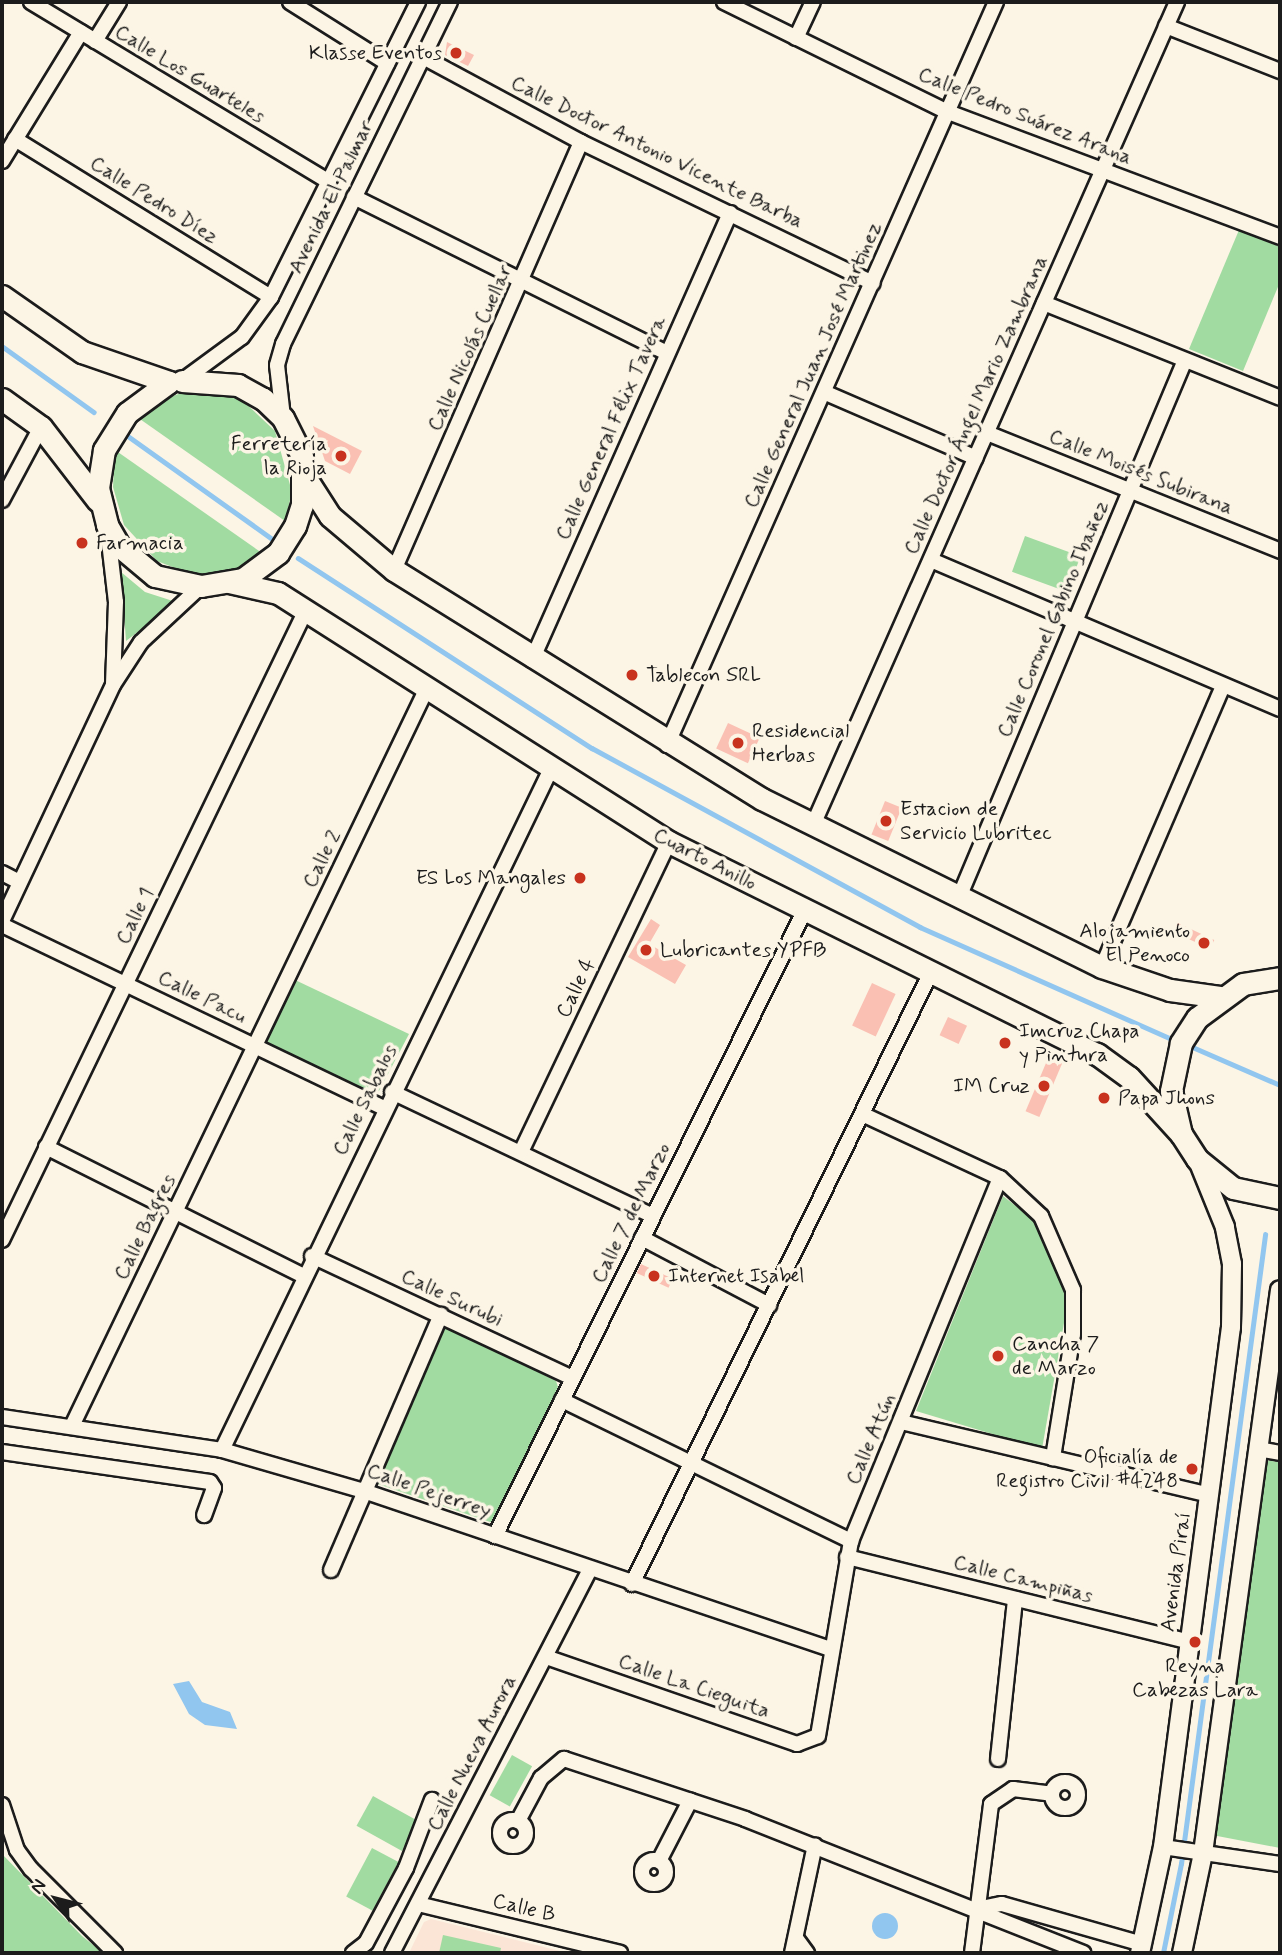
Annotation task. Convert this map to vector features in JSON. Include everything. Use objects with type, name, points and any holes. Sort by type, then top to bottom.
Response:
[{"type":"highway","points":[[2,296],[82,352],[176,382],[238,385],[283,418],[295,436],[305,477],[330,516],[394,570],[667,745],[813,825],[1102,967],[1170,990],[1220,996]]},
{"type":"highway","points":[[104,516],[98,488],[104,450],[127,413],[176,382]]},
{"type":"highway","points":[[2,399],[41,427],[74,463],[119,546],[145,569],[177,584],[201,586],[229,582],[267,564],[295,526],[305,477]]},
{"type":"highway","name":"Cuarto Anillo","points":[[229,582],[278,593],[550,771],[669,842],[1097,1054],[1138,1086],[1181,1134]]},
{"type":"highway","points":[[1277,975],[1220,996],[1197,1018],[1173,1069],[1173,1102],[1181,1134],[1197,1160],[1233,1188],[1280,1198]]},
{"type":"main road","name":"Avenida Piraí","points":[[1141,1949],[1167,1847],[1189,1642],[1231,1327],[1232,1264],[1225,1227],[1197,1160]]},
{"type":"main road","points":[[1182,1953],[1276,1345],[1280,1290]]},
{"type":"street","name":"Calle Los Guarteles","points":[[31,2],[329,182]]},
{"type":"street","points":[[95,40],[119,2]]},
{"type":"street","points":[[290,2],[387,63]]},
{"type":"street","name":"Avenida El Palmar","points":[[176,382],[242,337],[271,297],[418,2]]},
{"type":"street","name":"Avenida El Palmar","points":[[283,418],[281,351],[450,2]]},
{"type":"street","name":"Calle Pedro Suárez Arana","points":[[724,2],[948,112],[1280,237]]},
{"type":"street","points":[[796,38],[813,2]]},
{"type":"street","name":"Calle General Juan José Martinez","points":[[667,745],[996,2]]},
{"type":"street","name":"Calle Doctor Ángel Mario Zambrana","points":[[813,825],[1177,2]]},
{"type":"street","points":[[1166,26],[1280,71]]},
{"type":"street","points":[[2,161],[81,32]]},
{"type":"street","name":"Calle Doctor Antonio Vicente Barba","points":[[424,57],[581,142],[873,283]]},
{"type":"street","name":"Calle Pedro Díez","points":[[15,139],[271,297]]},
{"type":"street","name":"Calle Nicolás Cuellar","points":[[394,570],[522,285],[581,142]]},
{"type":"street","points":[[354,197],[522,285],[667,354]]},
{"type":"street","points":[[316,209],[324,218],[342,221]]},
{"type":"street","name":"Calle General Félix Tavera","points":[[532,660],[730,213]]},
{"type":"street","points":[[1044,303],[1280,398]]},
{"type":"street","name":"Calle Coronel Gabino Ibañez","points":[[960,895],[1185,360]]},
{"type":"street","points":[[825,393],[976,458]]},
{"type":"street","points":[[2,499],[41,427]]},
{"type":"street","name":"Calle Moisés Subirana","points":[[987,433],[1280,551]]},
{"type":"street","points":[[104,516],[116,602],[113,685]]},
{"type":"street","points":[[931,560],[1280,709]]},
{"type":"street","points":[[2,923],[18,881],[113,685],[141,642],[201,586]]},
{"type":"street","name":"Calle 1","points":[[2,1240],[9,1208],[46,1147],[306,610]]},
{"type":"street","points":[[1102,967],[1223,686]]},
{"type":"street","name":"Calle 2","points":[[256,1046],[426,690]]},
{"type":"street","name":"Calle Sabalos","points":[[222,1450],[302,1275],[550,771]]},
{"type":"street","name":"Calle 4","points":[[521,1152],[669,842]]},
{"type":"street","points":[[2,873],[18,881]]},
{"type":"street","name":"Calle 7 de Marzo","points":[[495,1536],[805,910]]},
{"type":"street","name":"Calle Pacu","points":[[2,923],[384,1108]]},
{"type":"street","points":[[632,1584],[931,972]]},
{"type":"street","name":"Calle Bagres","points":[[72,1426],[256,1046]]},
{"type":"street","points":[[392,1091],[653,1216]]},
{"type":"street","points":[[862,1114],[1000,1178],[1041,1216],[1073,1290],[1073,1334],[1053,1458]]},
{"type":"street","points":[[46,1147],[302,1275]]},
{"type":"street","name":"Calle Atún","points":[[822,1726],[831,1649],[851,1541],[1000,1178]]},
{"type":"street","points":[[642,1238],[769,1305]]},
{"type":"street","name":"Calle Surubi","points":[[312,1256],[573,1378]]},
{"type":"street","points":[[331,1570],[361,1490],[441,1315]]},
{"type":"street","points":[[562,1400],[851,1541]]},
{"type":"street","name":"Calle Pejerrey","points":[[2,1417],[222,1450],[361,1490],[590,1571],[831,1649]]},
{"type":"street","points":[[901,1422],[1210,1495]]},
{"type":"street","points":[[1258,1449],[1280,1452]]},
{"type":"street","points":[[2,1452],[209,1482],[214,1488],[204,1515]]},
{"type":"street","name":"Calle Campiñas","points":[[847,1558],[1189,1642]]},
{"type":"street","name":"Calle Nueva Aurora","points":[[392,1953],[590,1571]]},
{"type":"street","points":[[998,1759],[1015,1599]]},
{"type":"street","name":"Calle La Cieguita","points":[[545,1657],[797,1744],[811,1742],[822,1726]]},
{"type":"street","points":[[518,1821],[541,1778],[564,1759],[815,1845],[981,1908],[998,1922],[1083,1953]]},
{"type":"street","points":[[972,1953],[981,1908],[988,1821],[996,1796],[1013,1789],[1052,1794]]},
{"type":"street","points":[[353,1953],[366,1944],[406,1868],[432,1800]]},
{"type":"street","points":[[659,1861],[690,1801]]},
{"type":"street","points":[[2,1805],[17,1850],[31,1869],[115,1953]]},
{"type":"street","points":[[792,1953],[815,1845]]},
{"type":"street","points":[[1167,1847],[1280,1864]]},
{"type":"street","name":"Calle B","points":[[418,1903],[620,1953]]},
{"type":"street","points":[[981,1908],[1002,1904],[1141,1949]]},
{"type":"street","points":[[796,1938],[807,1953]]},
{"type":"shaded area","points":[[431,1919],[568,1953],[409,1953],[424,1922]]},
{"type":"green space","points":[[1239,230],[1280,247],[1280,282],[1243,371],[1189,349]]},
{"type":"green space","points":[[192,389],[239,397],[275,431],[292,492],[285,521],[137,417],[154,403]]},
{"type":"green space","points":[[115,450],[262,553],[237,570],[198,577],[157,561],[124,525],[113,487]]},
{"type":"green space","points":[[1025,536],[1080,556],[1067,592],[1012,572]]},
{"type":"green space","points":[[121,572],[145,592],[176,602],[126,641]]},
{"type":"green space","points":[[293,979],[409,1034],[379,1091],[369,1094],[270,1047],[266,1038]]},
{"type":"green space","name":"Cancha 7 de Marzo","points":[[1003,1196],[1031,1218],[1049,1244],[1068,1300],[1042,1449],[916,1411]]},
{"type":"green space","points":[[450,1326],[556,1381],[558,1387],[493,1523],[372,1482],[440,1332]]},
{"type":"green space","points":[[1264,1460],[1280,1462],[1280,1848],[1212,1835]]},
{"type":"green space","points":[[512,1755],[532,1766],[510,1806],[490,1795]]},
{"type":"green space","points":[[373,1796],[418,1821],[402,1851],[357,1826]]},
{"type":"green space","points":[[372,1848],[398,1862],[373,1911],[346,1897]]},
{"type":"green space","points":[[2,1854],[82,1936],[103,1953],[2,1953]]},
{"type":"green space","points":[[443,1935],[501,1948],[500,1953],[439,1953]]},
{"type":"water","points":[[189,1681],[202,1702],[230,1712],[237,1729],[205,1725],[189,1714],[173,1684]]},
{"type":"water","points":[[885,1913],[894,1917],[898,1926],[894,1935],[885,1939],[876,1935],[872,1926],[876,1917]]},
{"type":"building","name":"Klasse Eventos","points":[[447,42],[474,55],[468,66],[445,55]]},
{"type":"building","name":"Ferretería la Rioja","points":[[313,426],[362,451],[350,474],[325,461]]},
{"type":"building","name":"Residencial Herbas","points":[[728,723],[760,738],[748,763],[716,748]]},
{"type":"building","name":"Estacion de Servicio Lubritec","points":[[885,801],[902,808],[888,841],[872,834]]},
{"type":"building","name":"Lubricantes YPFB","points":[[651,919],[660,925],[649,944],[686,965],[675,984],[628,957]]},
{"type":"building","points":[[1178,923],[1214,940],[1210,949],[1174,932]]},
{"type":"building","points":[[872,983],[896,994],[876,1037],[852,1026]]},
{"type":"building","points":[[948,1017],[967,1026],[959,1044],[940,1035]]},
{"type":"building","name":"IM Cruz","points":[[1049,1056],[1063,1062],[1039,1117],[1026,1111]]},
{"type":"building","name":"Internet Isabel","points":[[641,1264],[673,1279],[668,1288],[637,1273]]},
{"type":"waterway","points":[[2,346],[94,412]]},
{"type":"waterway","points":[[128,436],[271,538]]},
{"type":"waterway","points":[[298,558],[592,748],[920,927],[1176,1041]]},
{"type":"waterway","points":[[1188,1045],[1280,1085]]},
{"type":"waterway","points":[[1163,1953],[1181,1864],[1265,1235]]},
{"type":"place","name":"Klasse Eventos","points":[[456,53]]},
{"type":"place","name":"Ferretería la Rioja","points":[[341,456]]},
{"type":"place","name":"Farmacia","points":[[82,543]]},
{"type":"place","name":"Tablecon SRL","points":[[632,675]]},
{"type":"place","name":"Residencial Herbas","points":[[738,743]]},
{"type":"place","name":"Estacion de Servicio Lubritec","points":[[886,821]]},
{"type":"place","name":"ES Los Mangales","points":[[580,878]]},
{"type":"place","name":"Alojamiento El Penoco","points":[[1204,943]]},
{"type":"place","name":"Lubricantes YPFB","points":[[646,950]]},
{"type":"place","name":"Imcruz Chapa y Pintura","points":[[1005,1043]]},
{"type":"place","name":"IM Cruz","points":[[1044,1086]]},
{"type":"place","name":"Papa Jhons","points":[[1104,1098]]},
{"type":"place","name":"Internet Isabel","points":[[654,1276]]},
{"type":"place","name":"Cancha 7 de Marzo","points":[[998,1356]]},
{"type":"place","name":"Oficialía de Registro Civil #4248","points":[[1192,1469]]},
{"type":"place","name":"Reyna Cabezas Lara","points":[[1195,1642]]}]
